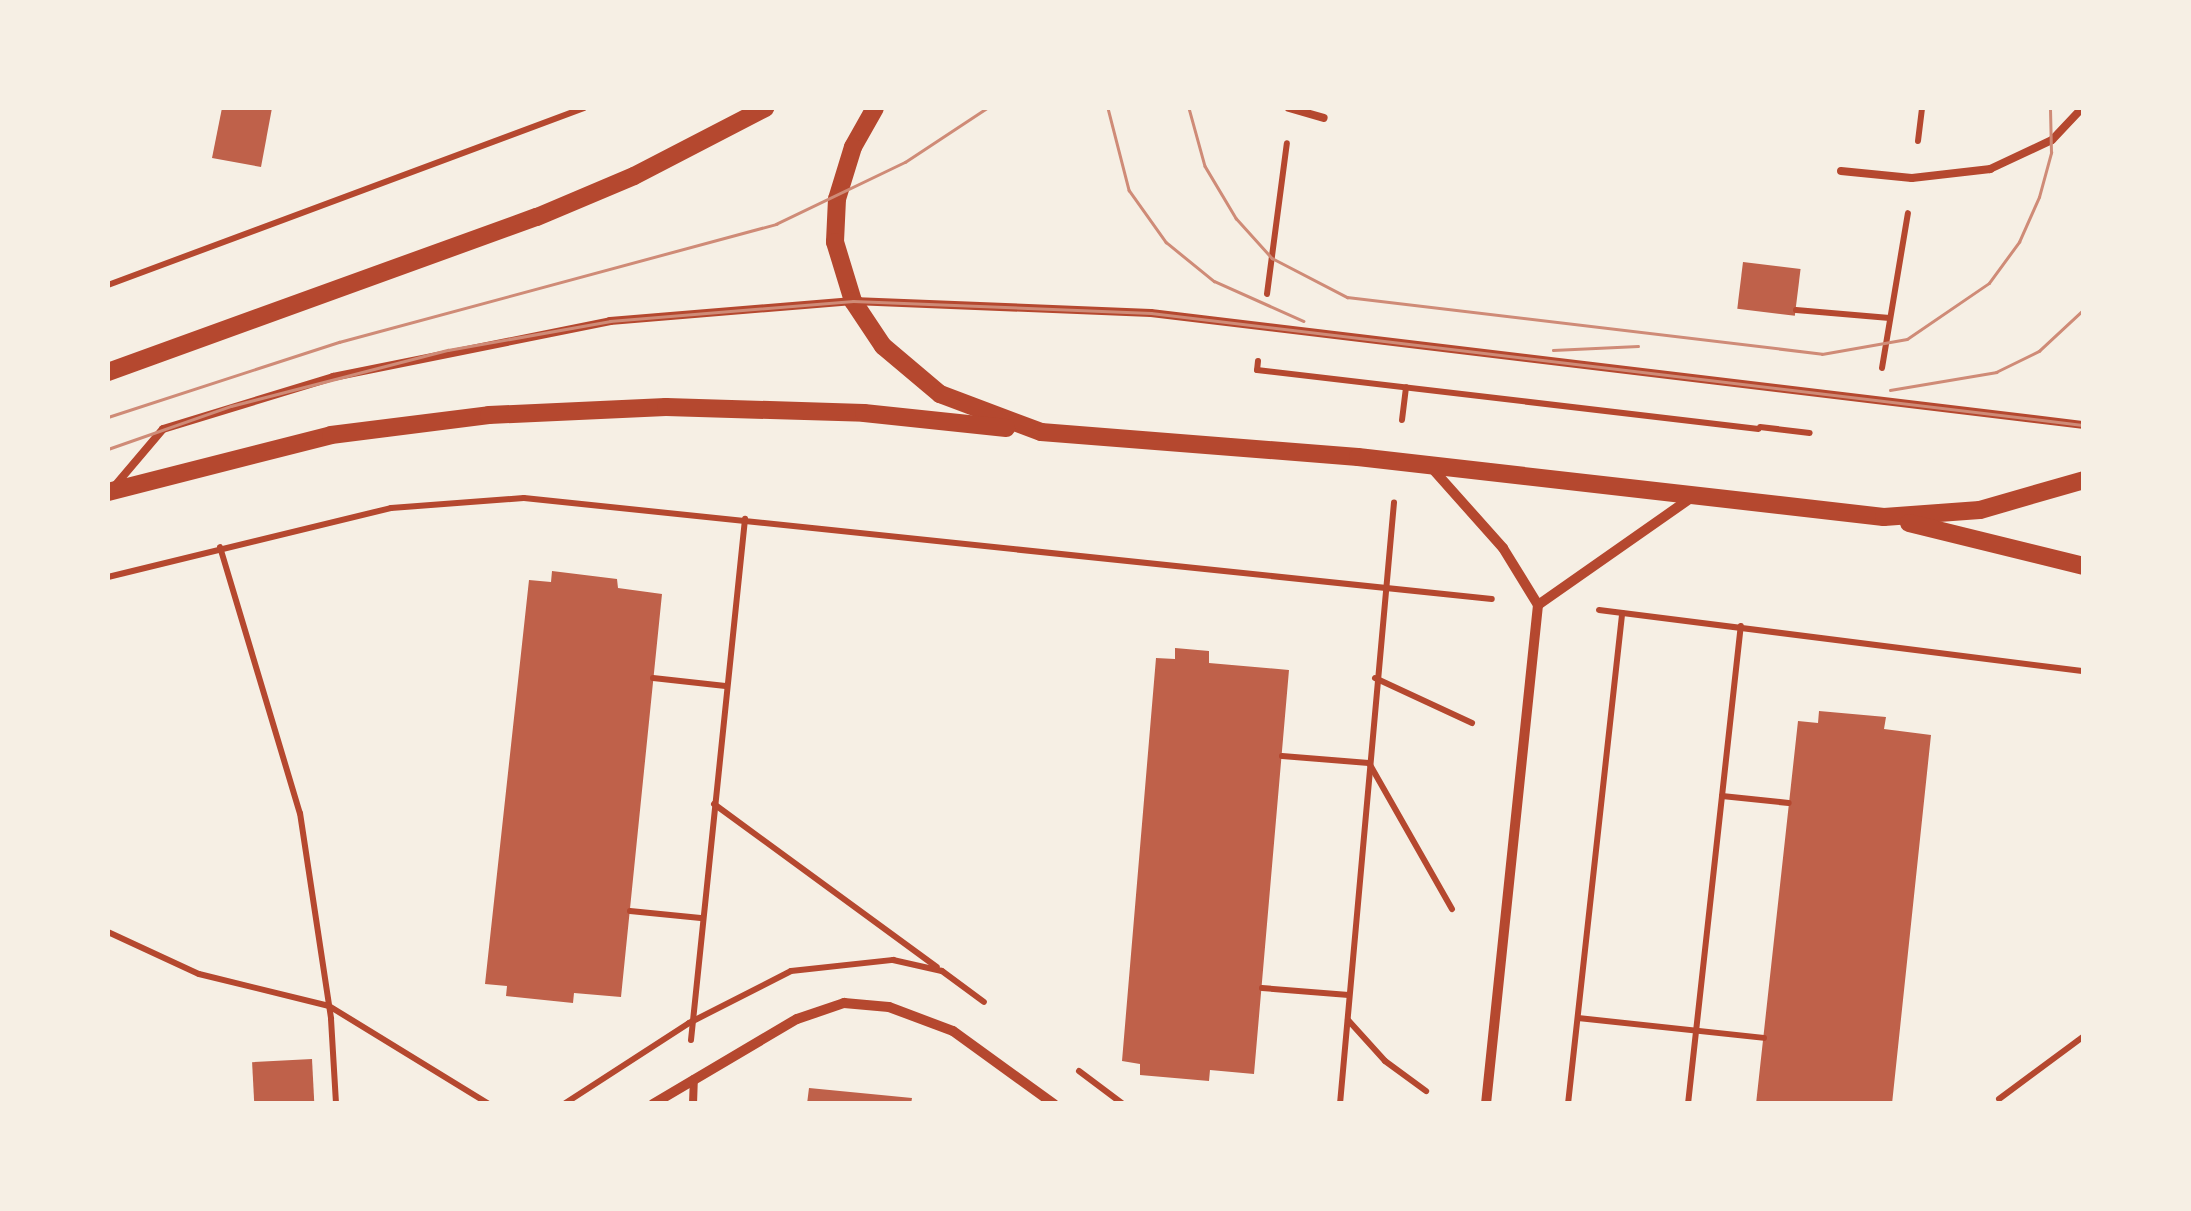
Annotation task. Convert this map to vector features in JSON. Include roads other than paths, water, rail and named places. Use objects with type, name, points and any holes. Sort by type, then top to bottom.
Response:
[{"type":"street","points":[[108,372],[538,217],[634,176],[765,108]]},
{"type":"street","points":[[874,108],[852,147],[837,199],[835,242],[853,302],[883,346],[940,394],[1041,432]]},
{"type":"street","points":[[109,492],[331,435],[490,414],[666,407],[864,413],[1430,466],[1884,516],[2084,566]]},
{"type":"street","points":[[1430,466],[1503,548],[1538,605],[1486,1104]]},
{"type":"street","points":[[1884,516],[1980,510],[2084,480]]},
{"type":"street","points":[[1538,605],[1695,495]]},
{"type":"street","points":[[653,1104],[797,1019],[864,1004],[954,1031],[1054,1104]]},
{"type":"lane","points":[[1291,108],[1324,118]]},
{"type":"lane","points":[[1841,170],[1912,178],[1964,176],[2025,155],[2052,140],[2082,108]]},
{"type":"lane","points":[[109,492],[163,430],[348,373],[610,321],[853,302],[1043,305],[1263,324],[1878,396],[2084,425]]},
{"type":"lane","points":[[693,1104],[694,1079]]},
{"type":"tram line","points":[[108,417],[339,342],[776,224],[905,162],[987,108]]},
{"type":"tram line","points":[[1108,108],[1129,190],[1166,242],[1214,281],[1304,321]]},
{"type":"tram line","points":[[1189,108],[1205,166],[1236,218],[1272,258],[1347,297],[1822,354],[1907,339],[1989,283],[2019,242],[2039,197],[2051,153],[2050,108]]},
{"type":"tram line","points":[[108,449],[231,406],[448,350],[610,321],[853,301],[1151,313],[2084,425]]},
{"type":"tram line","points":[[1890,390],[1996,372],[2039,351],[2084,309]]},
{"type":"tram line","points":[[1553,350],[1638,346]]}]
